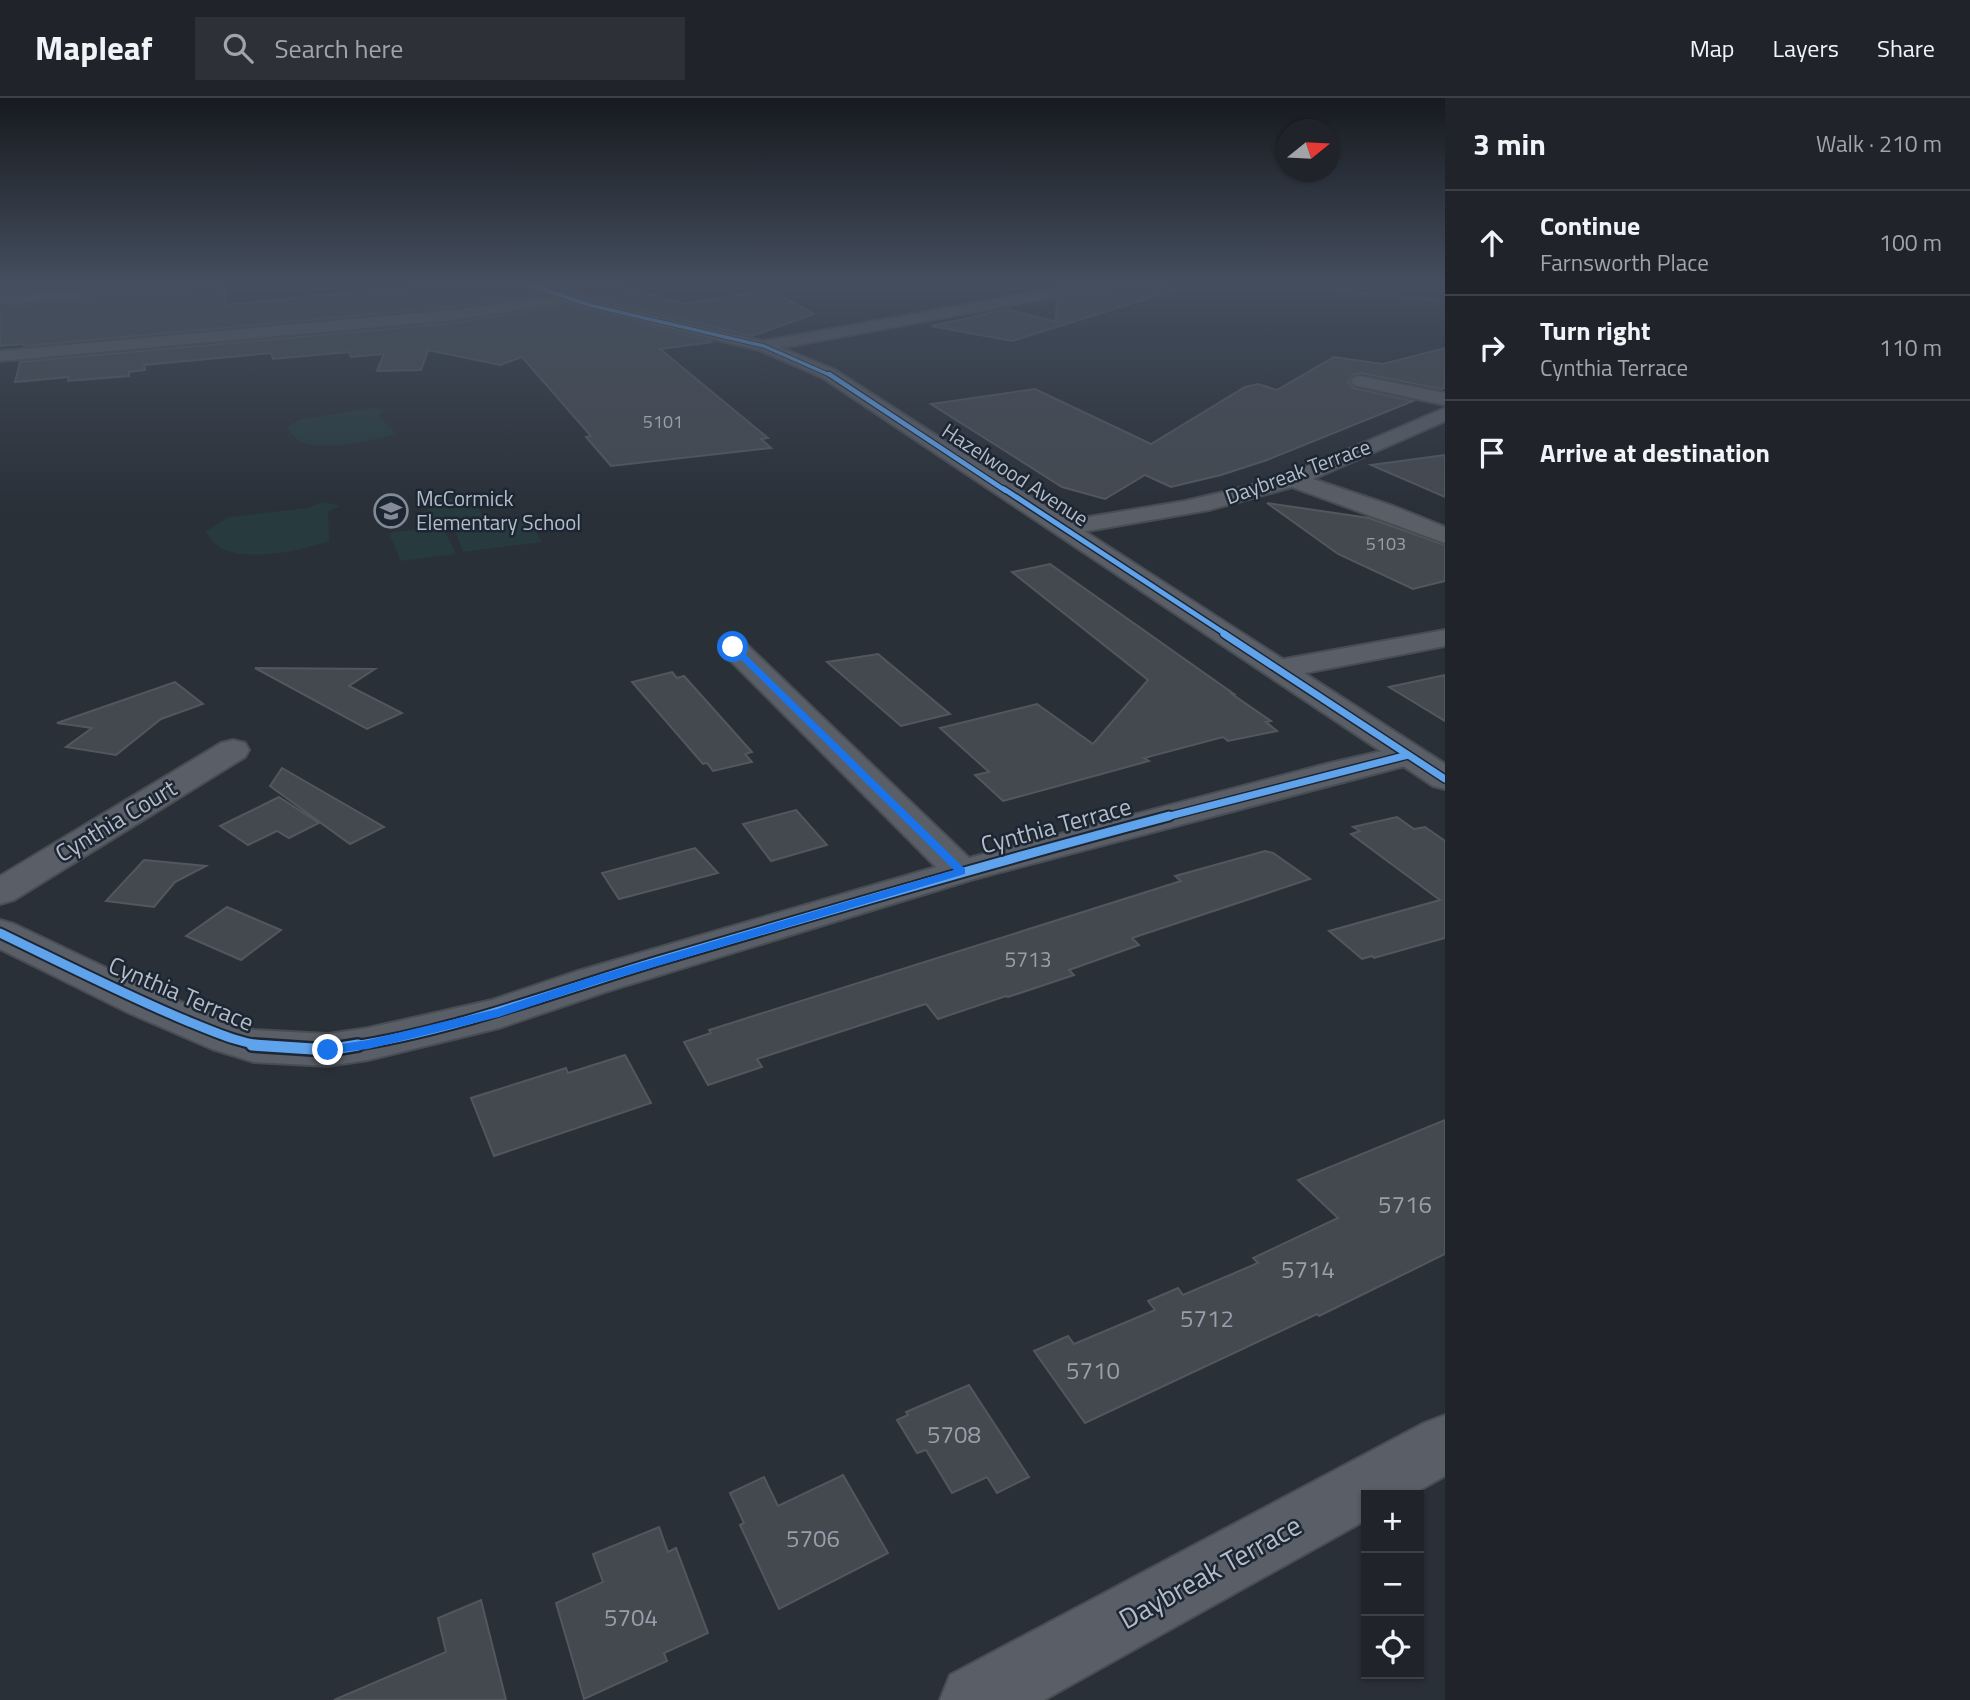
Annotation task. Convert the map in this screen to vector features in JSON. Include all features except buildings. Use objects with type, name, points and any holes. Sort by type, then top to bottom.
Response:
[{"type":"street","name":"Hazelwood Avenue","points":[[795,359],[829,373],[1445,779]]},
{"type":"street","points":[[1360,381],[1445,399]]},
{"type":"street","name":"Daybreak Terrace","points":[[1064,528],[1206,504],[1261,490],[1362,452],[1445,414]]},
{"type":"street","points":[[1291,479],[1385,511],[1445,536]]},
{"type":"street","points":[[1279,669],[1445,638]]},
{"type":"street","points":[[733,647],[961,872]]},
{"type":"street","name":"Cynthia Court","points":[[0,892],[233,750]]},
{"type":"street","name":"Cynthia Terrace","points":[[0,933],[144,1003],[228,1038],[254,1046],[328,1050],[368,1044],[499,1013],[593,981],[961,872],[1338,771],[1408,755]]},
{"type":"street","name":"Daybreak Terrace","points":[[975,1700],[1445,1444]]},
{"type":"green space","points":[[375,408],[385,411],[378,415],[396,434],[374,440],[320,446],[298,440],[286,428],[299,420]]},
{"type":"green space","points":[[473,496],[482,516],[431,522],[415,519],[414,515],[429,510],[426,502]]},
{"type":"green space","points":[[324,502],[341,506],[328,512],[329,541],[305,548],[275,554],[245,555],[221,548],[205,532],[229,517],[307,508]]},
{"type":"green space","points":[[529,518],[542,542],[463,552],[454,527]]},
{"type":"green space","points":[[442,526],[456,554],[401,561],[389,533]]},
{"type":"cycle path","points":[[794,359],[829,374],[1445,779]]},
{"type":"cycle path","points":[[0,933],[144,1003],[228,1038],[254,1046],[328,1050],[368,1044],[499,1013],[593,981],[961,871],[1408,755]]},
{"type":"place","name":"McCormick Elementary School","points":[[391,511]]},
{"type":"route","points":[[328,1050],[368,1044],[499,1013],[593,981],[961,872],[733,647]]}]
